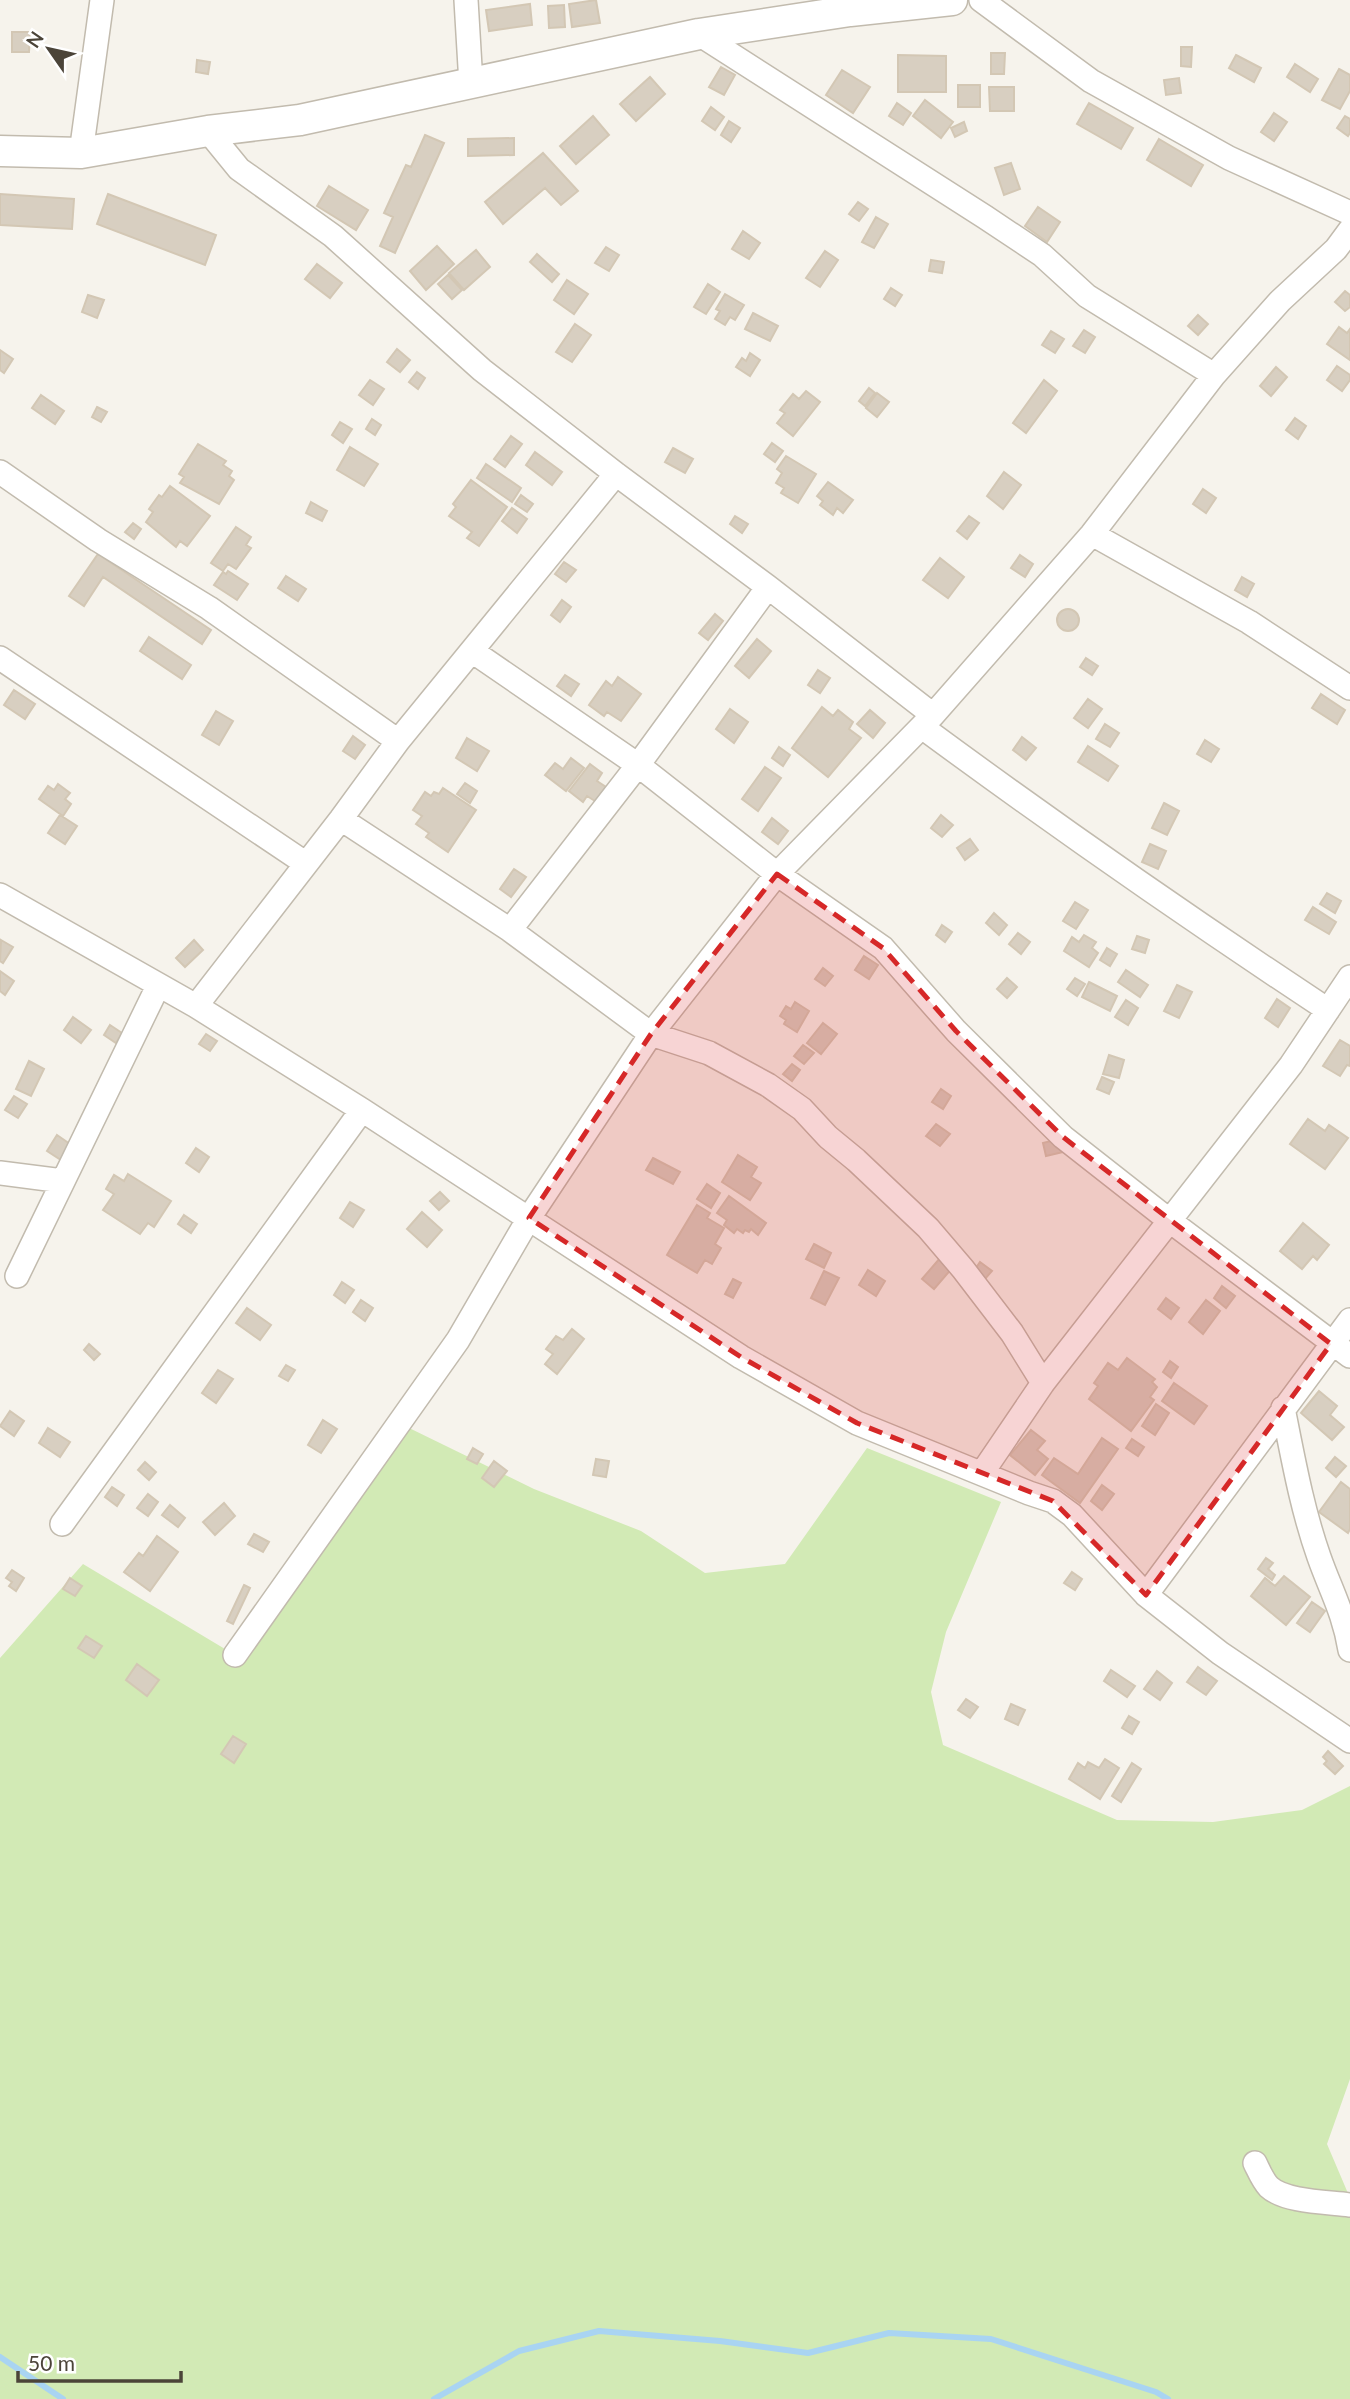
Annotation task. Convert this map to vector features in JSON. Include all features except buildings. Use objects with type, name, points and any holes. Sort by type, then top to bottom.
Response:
[{"type":"street","points":[[81,153],[102,0]]},
{"type":"street","points":[[466,0],[471,84]]},
{"type":"street","points":[[0,151],[81,153],[208,131],[300,120],[596,55],[849,5],[952,0]]},
{"type":"street","points":[[981,0],[1091,81],[1229,158],[1350,213]]},
{"type":"street","points":[[699,34],[1042,255],[1087,296],[1214,375]]},
{"type":"street","points":[[208,131],[239,169],[332,236],[482,370],[768,587],[927,721],[1122,872],[1328,1010]]},
{"type":"street","points":[[235,1655],[458,1340],[528,1218],[651,1034],[777,874],[927,721],[1092,534],[1214,375],[1280,301],[1336,249],[1350,230]]},
{"type":"street","points":[[0,472],[98,540],[209,608],[398,741]]},
{"type":"street","points":[[196,1006],[398,741],[616,474]]},
{"type":"street","points":[[1092,534],[1249,622],[1350,688]]},
{"type":"street","points":[[510,930],[638,765],[768,587]]},
{"type":"street","points":[[472,651],[638,765],[777,874],[883,948],[956,1031],[1063,1136],[1341,1350]]},
{"type":"street","points":[[0,658],[305,863]]},
{"type":"street","points":[[341,819],[510,930],[651,1034],[709,1053],[768,1085],[802,1109],[828,1137],[928,1228],[1012,1333],[1043,1383]]},
{"type":"street","points":[[0,895],[196,1006],[362,1110],[741,1357],[846,1417],[1053,1501],[1072,1515],[1146,1595],[1220,1653],[1350,1741]]},
{"type":"street","points":[[982,1473],[1043,1383],[1291,1065],[1350,977]]},
{"type":"street","points":[[17,1276],[158,986]]},
{"type":"street","points":[[62,1524],[362,1110]]},
{"type":"street","points":[[0,1173],[63,1181]]},
{"type":"street","points":[[1146,1595],[1283,1408],[1341,1350],[1350,1320]]},
{"type":"street","points":[[1283,1408],[1297,1479],[1319,1556],[1342,1612],[1350,1650]]},
{"type":"street","points":[[1255,2163],[1267,2185],[1276,2192],[1350,2205]]},
{"type":"highlighted area","points":[[777,874],[883,948],[956,1031],[1063,1137],[1331,1344],[1146,1595],[1053,1501],[857,1423],[741,1357],[529,1218],[651,1034]]},
{"type":"green space","points":[[403,1425],[534,1489],[641,1531],[705,1573],[785,1564],[867,1448],[1001,1502],[946,1632],[931,1692],[943,1745],[1117,1820],[1213,1822],[1302,1810],[1350,1786],[1350,2079],[1327,2144],[1350,2198],[1350,2399],[0,2399],[0,1658],[83,1564],[235,1655]]},
{"type":"waterway","points":[[434,2399],[519,2351],[599,2331],[720,2341],[808,2353],[889,2333],[991,2339],[1156,2392],[1168,2399]]},
{"type":"waterway","points":[[0,2357],[63,2399]]}]
